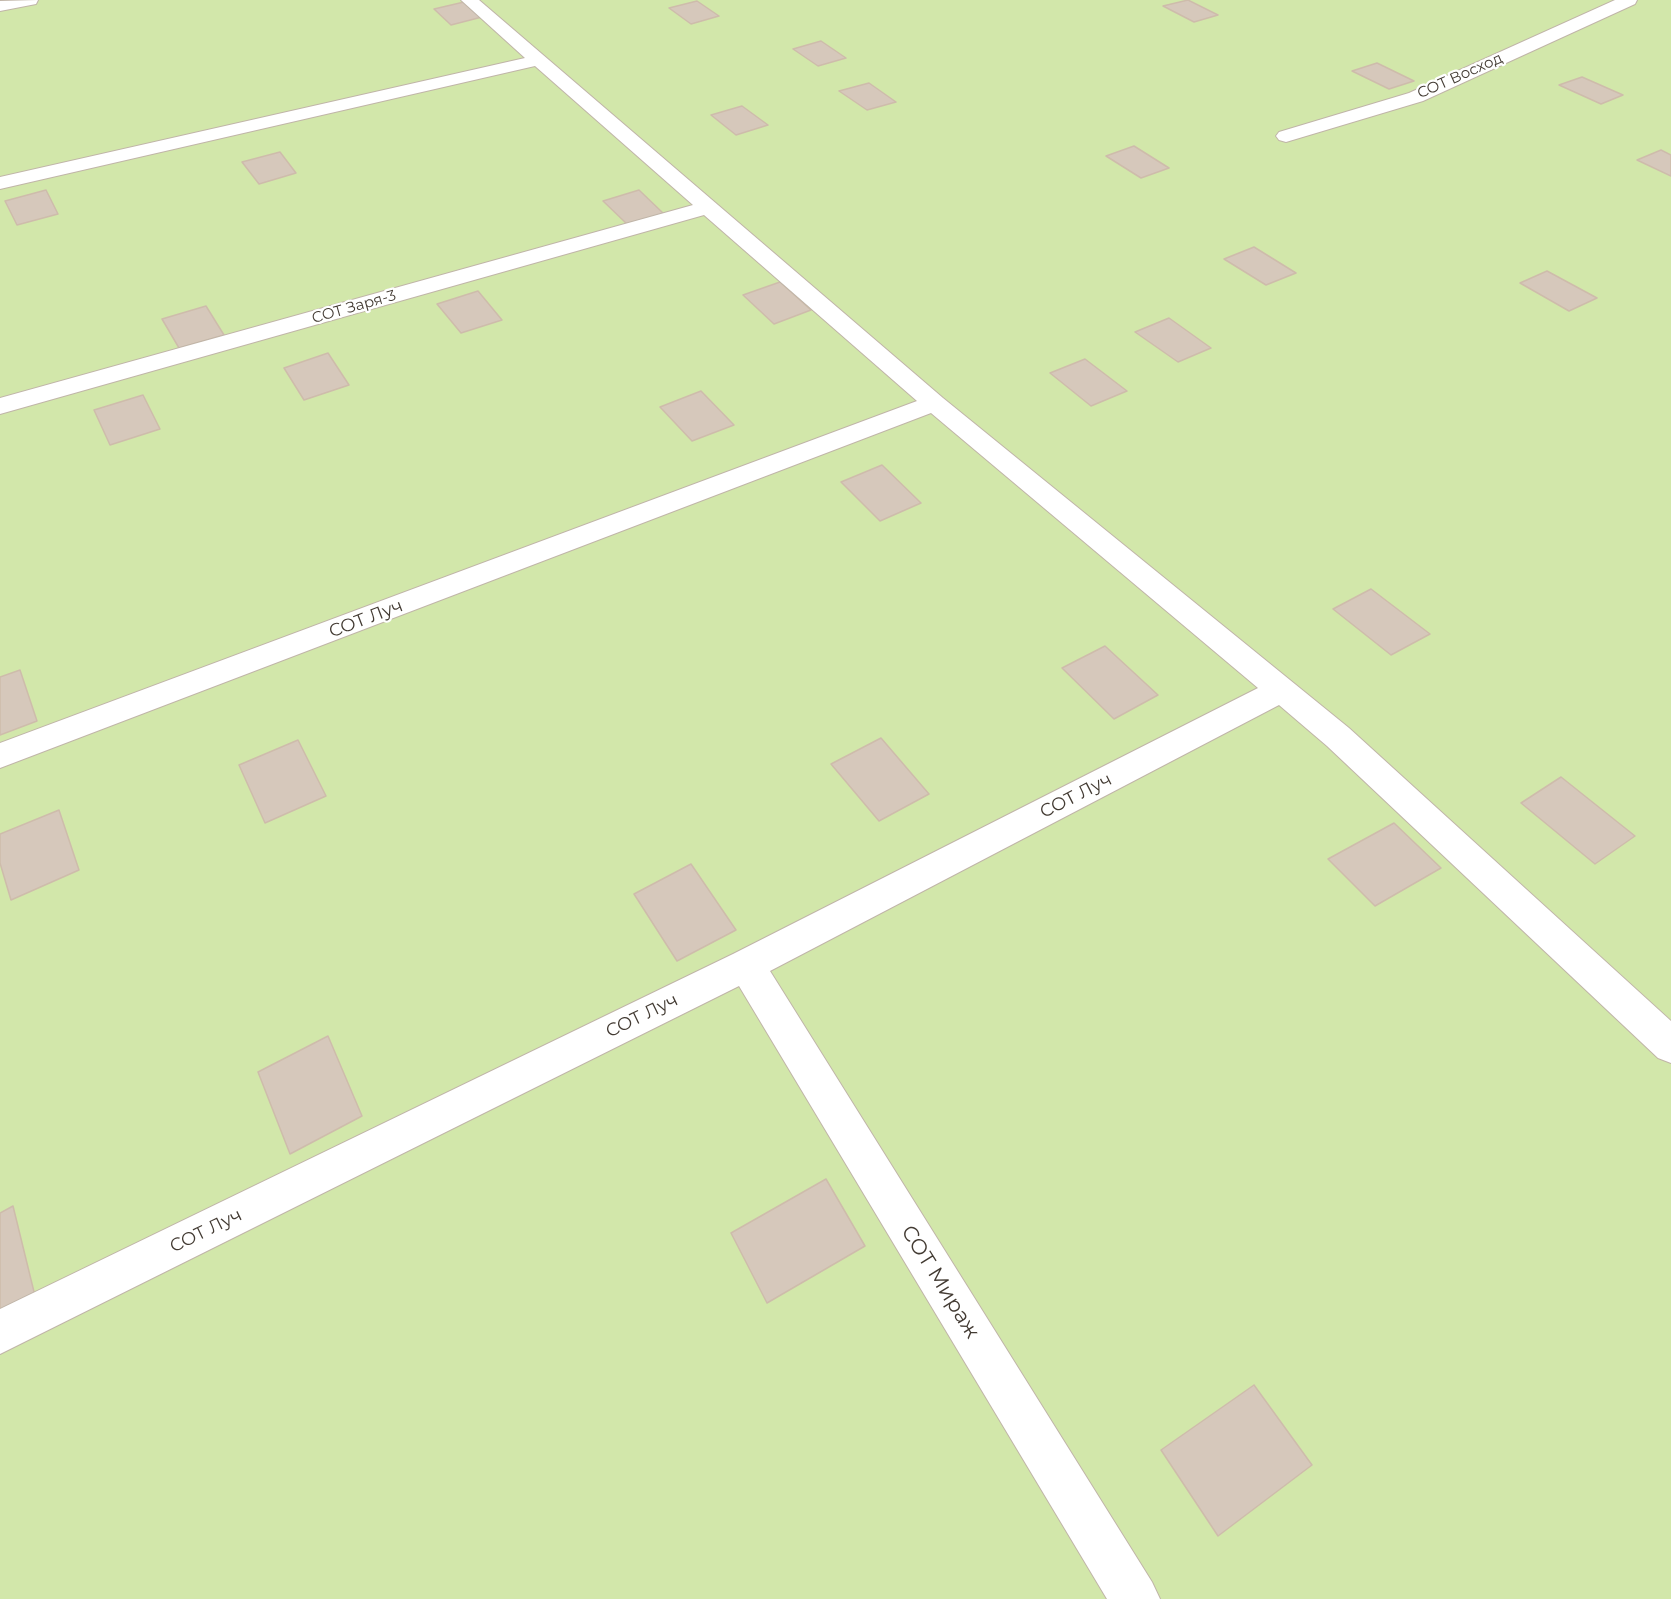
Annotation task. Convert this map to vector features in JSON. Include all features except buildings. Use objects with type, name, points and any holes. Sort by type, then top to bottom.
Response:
[{"type":"street","points":[[0,6],[30,0]]},
{"type":"street","points":[[469,0],[934,404],[1280,691],[1338,736],[1671,1046]]},
{"type":"street","name":"СОТ Восход","points":[[1286,136],[1416,96],[1629,0]]},
{"type":"street","points":[[0,183],[538,60]]},
{"type":"street","name":"СОТ Заря-3","points":[[0,406],[708,207]]},
{"type":"street","name":"СОТ Луч","points":[[0,756],[934,404]]},
{"type":"street","name":"СОТ Луч","points":[[0,1332],[746,965],[1280,691]]},
{"type":"street","name":"СОТ Мираж","points":[[746,965],[1135,1599]]},
{"type":"green space","points":[[0,0],[1671,0],[1671,1599],[0,1599]]}]
